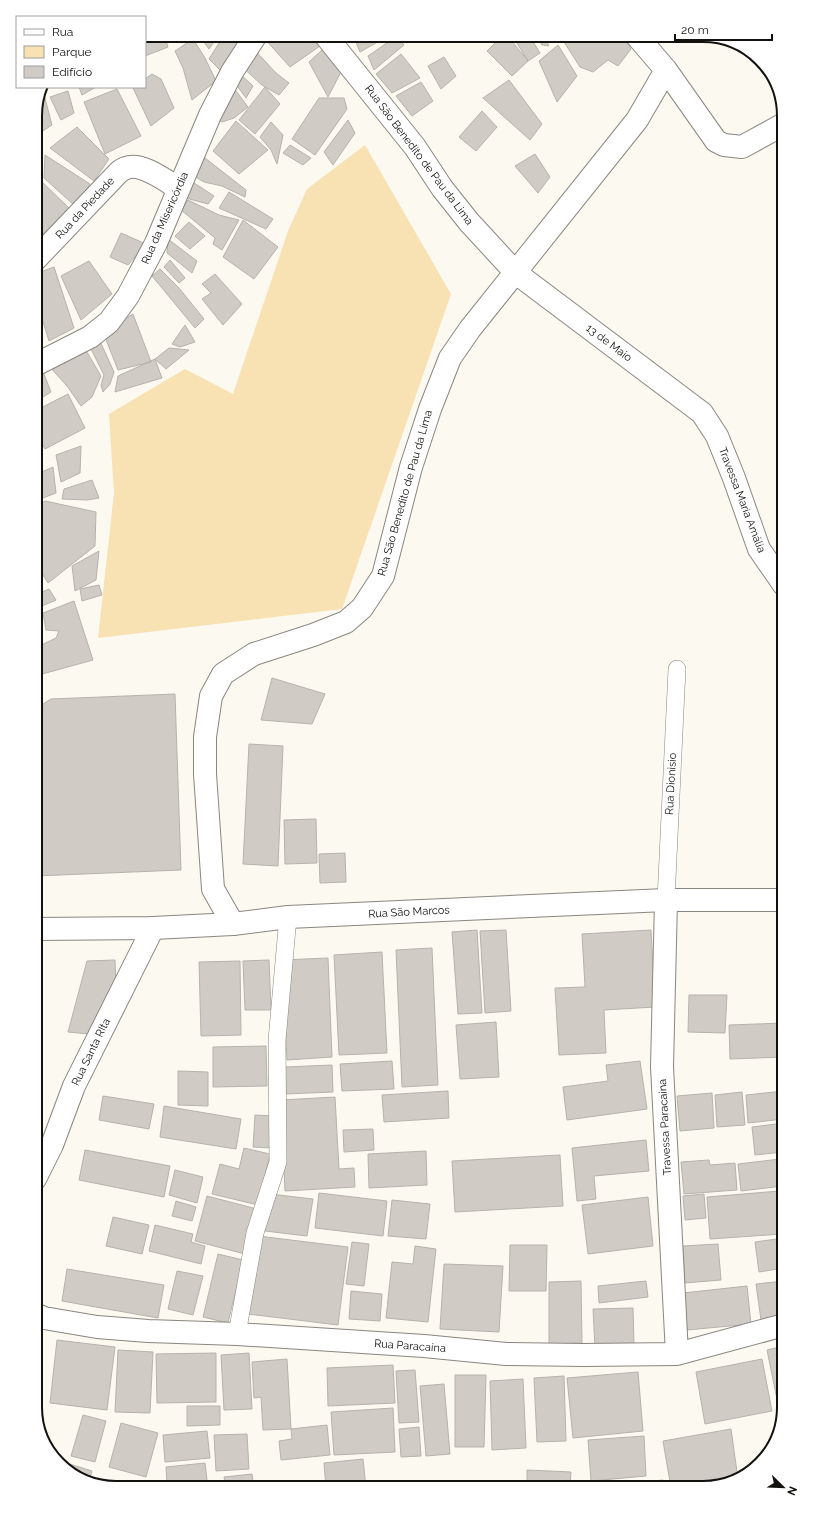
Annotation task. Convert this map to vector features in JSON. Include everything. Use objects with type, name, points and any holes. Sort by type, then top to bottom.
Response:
[{"type":"street","name":"Rua da Misericórdia","points":[[42,361],[90,337],[109,322],[128,296],[156,243],[216,103],[232,72],[251,42]]},
{"type":"street","name":"Rua São Benedito de Pau da Lima","points":[[331,42],[415,147],[442,188],[468,222],[516,273]]},
{"type":"street","points":[[642,42],[666,70],[716,140],[724,145],[742,147],[777,128]]},
{"type":"street","name":"Rua São Benedito de Pau da Lima","points":[[233,924],[213,889],[205,774],[205,737],[211,696],[223,674],[254,654],[313,635],[346,622],[362,608],[383,576],[411,467],[430,409],[450,358],[470,329],[637,120],[666,70]]},
{"type":"street","name":"Rua da Piedade","points":[[42,253],[118,172],[127,167],[136,166],[144,168],[179,189]]},
{"type":"street","name":"13 de Maio","points":[[516,273],[702,413]]},
{"type":"street","name":"Travessa Maria Amália","points":[[702,413],[717,436],[734,478],[759,549],[777,575]]},
{"type":"street","name":"Rua São Marcos","points":[[42,929],[153,928],[233,924],[288,917],[666,900],[777,900]]},
{"type":"street","name":"Travessa Paracaina","points":[[666,900],[662,1067],[677,1354]]},
{"type":"street","name":"Rua Santa RIta","points":[[42,1164],[52,1145],[74,1086],[153,928]]},
{"type":"street","name":"Rua Paracaína","points":[[42,1317],[97,1327],[148,1331],[237,1334],[416,1346],[506,1354],[677,1354],[777,1328]]},
{"type":"lane","name":"Rua Dionisio","points":[[666,900],[677,669]]},
{"type":"lane","points":[[237,1334],[255,1232],[278,1162],[277,1040],[288,917]]},
{"type":"green space","points":[[365,145],[451,294],[342,609],[98,638],[114,493],[109,414],[185,369],[233,394],[288,231],[307,189]]},
{"type":"building","points":[[146,42],[166,42],[168,47],[146,56]]},
{"type":"building","points":[[188,42],[195,42],[205,58],[216,81],[192,100],[183,68],[175,51]]},
{"type":"building","points":[[204,42],[214,42],[209,49]]},
{"type":"building","points":[[220,42],[237,42],[241,47],[222,72],[209,59]]},
{"type":"building","points":[[268,42],[317,42],[320,46],[290,67]]},
{"type":"building","points":[[356,42],[378,42],[360,52]]},
{"type":"building","points":[[388,42],[402,42],[404,45],[374,70],[368,56]]},
{"type":"building","points":[[496,42],[513,42],[528,61],[512,76],[487,51]]},
{"type":"building","points":[[516,42],[533,42],[540,53],[528,61]]},
{"type":"building","points":[[540,42],[547,42],[549,46],[542,45]]},
{"type":"building","points":[[564,42],[626,42],[631,49],[618,66],[608,60],[593,72],[580,67]]},
{"type":"building","points":[[558,45],[577,76],[557,102],[539,61]]},
{"type":"building","points":[[252,47],[276,73],[289,83],[279,95],[262,85],[241,66]]},
{"type":"building","points":[[323,49],[341,72],[328,97],[309,62]]},
{"type":"building","points":[[401,54],[420,78],[392,93],[376,74]]},
{"type":"building","points":[[444,57],[456,76],[441,89],[428,66]]},
{"type":"building","points":[[238,72],[253,86],[246,98],[233,80]]},
{"type":"building","points":[[152,74],[161,79],[174,108],[151,126],[133,88],[146,88],[146,78]]},
{"type":"building","points":[[509,80],[542,124],[530,140],[483,98]]},
{"type":"building","points":[[421,82],[433,101],[412,116],[396,96]]},
{"type":"building","points":[[230,83],[248,107],[234,118],[222,122],[214,117]]},
{"type":"building","points":[[265,87],[280,104],[255,134],[239,120]]},
{"type":"building","points":[[79,88],[94,88],[82,95]]},
{"type":"building","points":[[117,89],[141,136],[105,154],[84,102]]},
{"type":"building","points":[[68,91],[74,113],[61,120],[50,97]]},
{"type":"building","points":[[45,97],[52,125],[42,131],[42,111]]},
{"type":"building","points":[[319,98],[344,98],[347,109],[315,155],[292,139]]},
{"type":"building","points":[[482,111],[497,127],[476,151],[459,137]]},
{"type":"building","points":[[348,120],[355,133],[333,165],[324,152]]},
{"type":"building","points":[[236,121],[268,150],[239,174],[213,151]]},
{"type":"building","points":[[271,122],[283,135],[277,164],[271,150],[260,137]]},
{"type":"building","points":[[77,127],[109,159],[94,181],[50,148]]},
{"type":"building","points":[[290,145],[311,158],[303,165],[283,153]]},
{"type":"building","points":[[535,154],[550,177],[538,193],[515,166]]},
{"type":"building","points":[[45,155],[90,184],[75,206],[44,178]]},
{"type":"building","points":[[205,158],[246,190],[245,197],[222,186],[204,182],[194,176]]},
{"type":"building","points":[[188,179],[214,196],[208,204],[182,197]]},
{"type":"building","points":[[42,182],[70,209],[43,234],[42,232]]},
{"type":"building","points":[[229,192],[273,219],[266,229],[219,208]]},
{"type":"building","points":[[188,200],[219,215],[239,220],[222,250],[213,244],[215,238],[181,210]]},
{"type":"building","points":[[243,220],[278,247],[254,279],[223,257]]},
{"type":"building","points":[[189,222],[205,236],[190,249],[175,236]]},
{"type":"building","points":[[121,233],[146,244],[128,265],[110,257]]},
{"type":"building","points":[[168,239],[197,261],[192,273],[167,253]]},
{"type":"building","points":[[170,260],[185,278],[179,283],[164,267]]},
{"type":"building","points":[[89,261],[112,294],[81,320],[61,276]]},
{"type":"building","points":[[54,267],[74,328],[49,341],[42,318],[42,271]]},
{"type":"building","points":[[160,269],[179,288],[204,319],[195,328],[152,276]]},
{"type":"building","points":[[215,274],[242,304],[223,325],[202,299],[211,293],[202,284]]},
{"type":"building","points":[[133,314],[151,362],[118,370],[103,332]]},
{"type":"building","points":[[185,325],[195,342],[180,347],[172,344]]},
{"type":"building","points":[[99,339],[114,372],[110,384],[103,392],[101,385],[104,375],[88,343]]},
{"type":"building","points":[[81,342],[101,376],[92,397],[81,406],[67,386],[48,365]]},
{"type":"building","points":[[169,348],[189,350],[166,369],[155,359]]},
{"type":"building","points":[[155,359],[162,378],[115,392],[118,376]]},
{"type":"building","points":[[42,369],[51,392],[42,398]]},
{"type":"building","points":[[68,394],[85,428],[45,449],[42,443],[42,407]]},
{"type":"building","points":[[81,446],[80,473],[61,482],[56,455]]},
{"type":"building","points":[[53,467],[56,493],[42,498],[42,472]]},
{"type":"building","points":[[92,480],[99,498],[87,500],[62,499],[64,489]]},
{"type":"building","points":[[45,501],[96,512],[95,546],[48,583],[42,573],[42,503]]},
{"type":"building","points":[[99,551],[96,580],[75,591],[72,566]]},
{"type":"building","points":[[99,585],[102,595],[82,601],[80,589]]},
{"type":"building","points":[[49,589],[56,600],[42,606],[42,592]]},
{"type":"building","points":[[74,601],[93,660],[42,674],[42,645],[56,638],[59,631],[46,630],[43,613]]},
{"type":"building","points":[[272,678],[325,694],[312,724],[261,720]]},
{"type":"building","points":[[175,694],[181,870],[42,876],[42,705],[51,699]]},
{"type":"building","points":[[249,744],[283,746],[278,866],[243,864]]},
{"type":"building","points":[[316,819],[317,863],[285,864],[284,820]]},
{"type":"building","points":[[345,853],[346,882],[320,883],[319,854]]},
{"type":"building","points":[[477,930],[482,1013],[458,1014],[452,932]]},
{"type":"building","points":[[506,930],[511,1011],[485,1013],[480,931]]},
{"type":"building","points":[[651,930],[655,1007],[604,1010],[606,1053],[559,1055],[555,988],[585,987],[582,934]]},
{"type":"building","points":[[432,948],[438,1085],[402,1087],[396,950]]},
{"type":"building","points":[[382,952],[387,1053],[339,1055],[334,955]]},
{"type":"building","points":[[328,958],[332,1057],[287,1060],[282,960]]},
{"type":"building","points":[[115,960],[116,987],[100,1035],[68,1032],[87,961]]},
{"type":"building","points":[[269,960],[271,1010],[245,1010],[243,961]]},
{"type":"building","points":[[240,961],[241,1035],[201,1036],[199,962]]},
{"type":"building","points":[[689,995],[727,995],[725,1033],[688,1032]]},
{"type":"building","points":[[496,1022],[499,1077],[460,1079],[456,1025]]},
{"type":"building","points":[[777,1023],[777,1057],[730,1059],[729,1025]]},
{"type":"building","points":[[266,1046],[267,1086],[213,1087],[213,1047]]},
{"type":"building","points":[[392,1061],[394,1089],[342,1091],[340,1064]]},
{"type":"building","points":[[640,1061],[647,1109],[567,1120],[563,1087],[608,1081],[606,1065]]},
{"type":"building","points":[[332,1065],[333,1092],[286,1094],[285,1067]]},
{"type":"building","points":[[178,1071],[208,1072],[208,1106],[178,1105]]},
{"type":"building","points":[[448,1091],[449,1118],[384,1122],[382,1095]]},
{"type":"building","points":[[742,1092],[745,1125],[717,1127],[715,1095]]},
{"type":"building","points":[[777,1092],[777,1120],[748,1123],[746,1095]]},
{"type":"building","points":[[712,1093],[714,1128],[680,1131],[677,1096]]},
{"type":"building","points":[[103,1096],[154,1104],[149,1129],[99,1120]]},
{"type":"building","points":[[335,1097],[339,1169],[354,1168],[355,1187],[285,1191],[281,1100]]},
{"type":"building","points":[[164,1106],[241,1119],[236,1149],[160,1137]]},
{"type":"building","points":[[255,1115],[273,1116],[271,1148],[253,1147]]},
{"type":"building","points":[[777,1124],[777,1153],[755,1155],[752,1127]]},
{"type":"building","points":[[373,1129],[374,1150],[344,1152],[343,1130]]},
{"type":"building","points":[[646,1140],[649,1171],[594,1176],[596,1199],[577,1201],[572,1148]]},
{"type":"building","points":[[244,1148],[270,1154],[258,1205],[212,1194],[220,1164],[239,1169]]},
{"type":"building","points":[[85,1150],[170,1166],[164,1197],[79,1180]]},
{"type":"building","points":[[426,1151],[427,1185],[369,1188],[368,1154]]},
{"type":"building","points":[[560,1155],[563,1206],[455,1212],[452,1161]]},
{"type":"building","points":[[777,1159],[777,1187],[741,1191],[738,1164]]},
{"type":"building","points":[[709,1160],[710,1165],[735,1163],[737,1190],[684,1194],[681,1162]]},
{"type":"building","points":[[175,1170],[203,1177],[197,1203],[169,1195]]},
{"type":"building","points":[[777,1191],[777,1234],[710,1239],[707,1197]]},
{"type":"building","points":[[319,1193],[387,1201],[383,1236],[315,1228]]},
{"type":"building","points":[[270,1194],[313,1199],[307,1236],[265,1231]]},
{"type":"building","points":[[704,1194],[706,1218],[685,1220],[683,1196]]},
{"type":"building","points":[[207,1196],[257,1209],[245,1254],[195,1241]]},
{"type":"building","points":[[648,1197],[653,1246],[588,1254],[582,1205]]},
{"type":"building","points":[[392,1200],[430,1204],[426,1239],[388,1236]]},
{"type":"building","points":[[176,1201],[196,1207],[192,1221],[172,1216]]},
{"type":"building","points":[[113,1217],[149,1225],[142,1254],[106,1246]]},
{"type":"building","points":[[155,1225],[193,1234],[191,1242],[205,1246],[201,1264],[149,1251]]},
{"type":"building","points":[[258,1236],[348,1247],[338,1325],[248,1314]]},
{"type":"building","points":[[777,1239],[777,1269],[759,1272],[755,1242]]},
{"type":"building","points":[[352,1242],[369,1244],[364,1286],[346,1284]]},
{"type":"building","points":[[718,1244],[721,1280],[685,1283],[683,1246]]},
{"type":"building","points":[[510,1245],[547,1245],[546,1291],[509,1291]]},
{"type":"building","points":[[415,1246],[436,1249],[428,1322],[386,1318],[392,1262],[413,1264]]},
{"type":"building","points":[[218,1254],[243,1260],[228,1323],[203,1317]]},
{"type":"building","points":[[444,1264],[503,1266],[499,1332],[440,1329]]},
{"type":"building","points":[[67,1269],[164,1285],[158,1318],[62,1301]]},
{"type":"building","points":[[177,1271],[203,1276],[193,1315],[168,1309]]},
{"type":"building","points":[[581,1281],[582,1343],[549,1344],[549,1282]]},
{"type":"building","points":[[646,1281],[648,1297],[599,1303],[598,1286]]},
{"type":"building","points":[[777,1282],[777,1318],[761,1320],[756,1284]]},
{"type":"building","points":[[747,1286],[751,1324],[687,1330],[683,1293]]},
{"type":"building","points":[[351,1291],[382,1294],[380,1321],[349,1319]]},
{"type":"building","points":[[633,1308],[634,1346],[595,1348],[593,1309]]},
{"type":"building","points":[[57,1340],[115,1347],[107,1410],[50,1403]]},
{"type":"building","points":[[777,1348],[777,1399],[767,1350]]},
{"type":"building","points":[[118,1350],[153,1352],[150,1413],[115,1412]]},
{"type":"building","points":[[216,1353],[216,1402],[157,1403],[156,1354]]},
{"type":"building","points":[[249,1353],[252,1409],[224,1410],[221,1355]]},
{"type":"building","points":[[287,1359],[291,1429],[263,1430],[261,1397],[254,1398],[252,1362]]},
{"type":"building","points":[[762,1359],[772,1411],[705,1424],[696,1372]]},
{"type":"building","points":[[393,1365],[395,1403],[328,1406],[327,1368]]},
{"type":"building","points":[[415,1370],[419,1422],[399,1423],[396,1371]]},
{"type":"building","points":[[638,1372],[643,1431],[573,1438],[567,1378]]},
{"type":"building","points":[[455,1375],[486,1375],[484,1447],[455,1447]]},
{"type":"building","points":[[564,1376],[566,1441],[537,1442],[534,1378]]},
{"type":"building","points":[[523,1379],[526,1448],[492,1450],[490,1381]]},
{"type":"building","points":[[444,1384],[450,1454],[426,1456],[420,1386]]},
{"type":"building","points":[[187,1406],[220,1406],[220,1425],[187,1426]]},
{"type":"building","points":[[393,1408],[395,1452],[334,1455],[331,1412]]},
{"type":"building","points":[[83,1415],[106,1421],[95,1462],[71,1456]]},
{"type":"building","points":[[121,1423],[158,1433],[146,1477],[109,1467]]},
{"type":"building","points":[[327,1425],[330,1455],[281,1460],[279,1441],[292,1439],[291,1429]]},
{"type":"building","points":[[419,1427],[421,1456],[401,1457],[399,1429]]},
{"type":"building","points":[[731,1429],[737,1472],[718,1480],[670,1481],[663,1441]]},
{"type":"building","points":[[207,1431],[210,1458],[165,1462],[163,1435]]},
{"type":"building","points":[[247,1434],[249,1469],[216,1471],[214,1435]]},
{"type":"building","points":[[644,1436],[646,1476],[591,1481],[588,1440]]},
{"type":"building","points":[[363,1459],[365,1481],[325,1481],[324,1463]]},
{"type":"building","points":[[205,1463],[207,1481],[167,1481],[166,1467]]},
{"type":"building","points":[[69,1464],[92,1471],[90,1476],[75,1469]]},
{"type":"building","points":[[527,1470],[571,1472],[570,1481],[527,1481]]},
{"type":"building","points":[[252,1474],[253,1481],[225,1481],[224,1477]]}]
